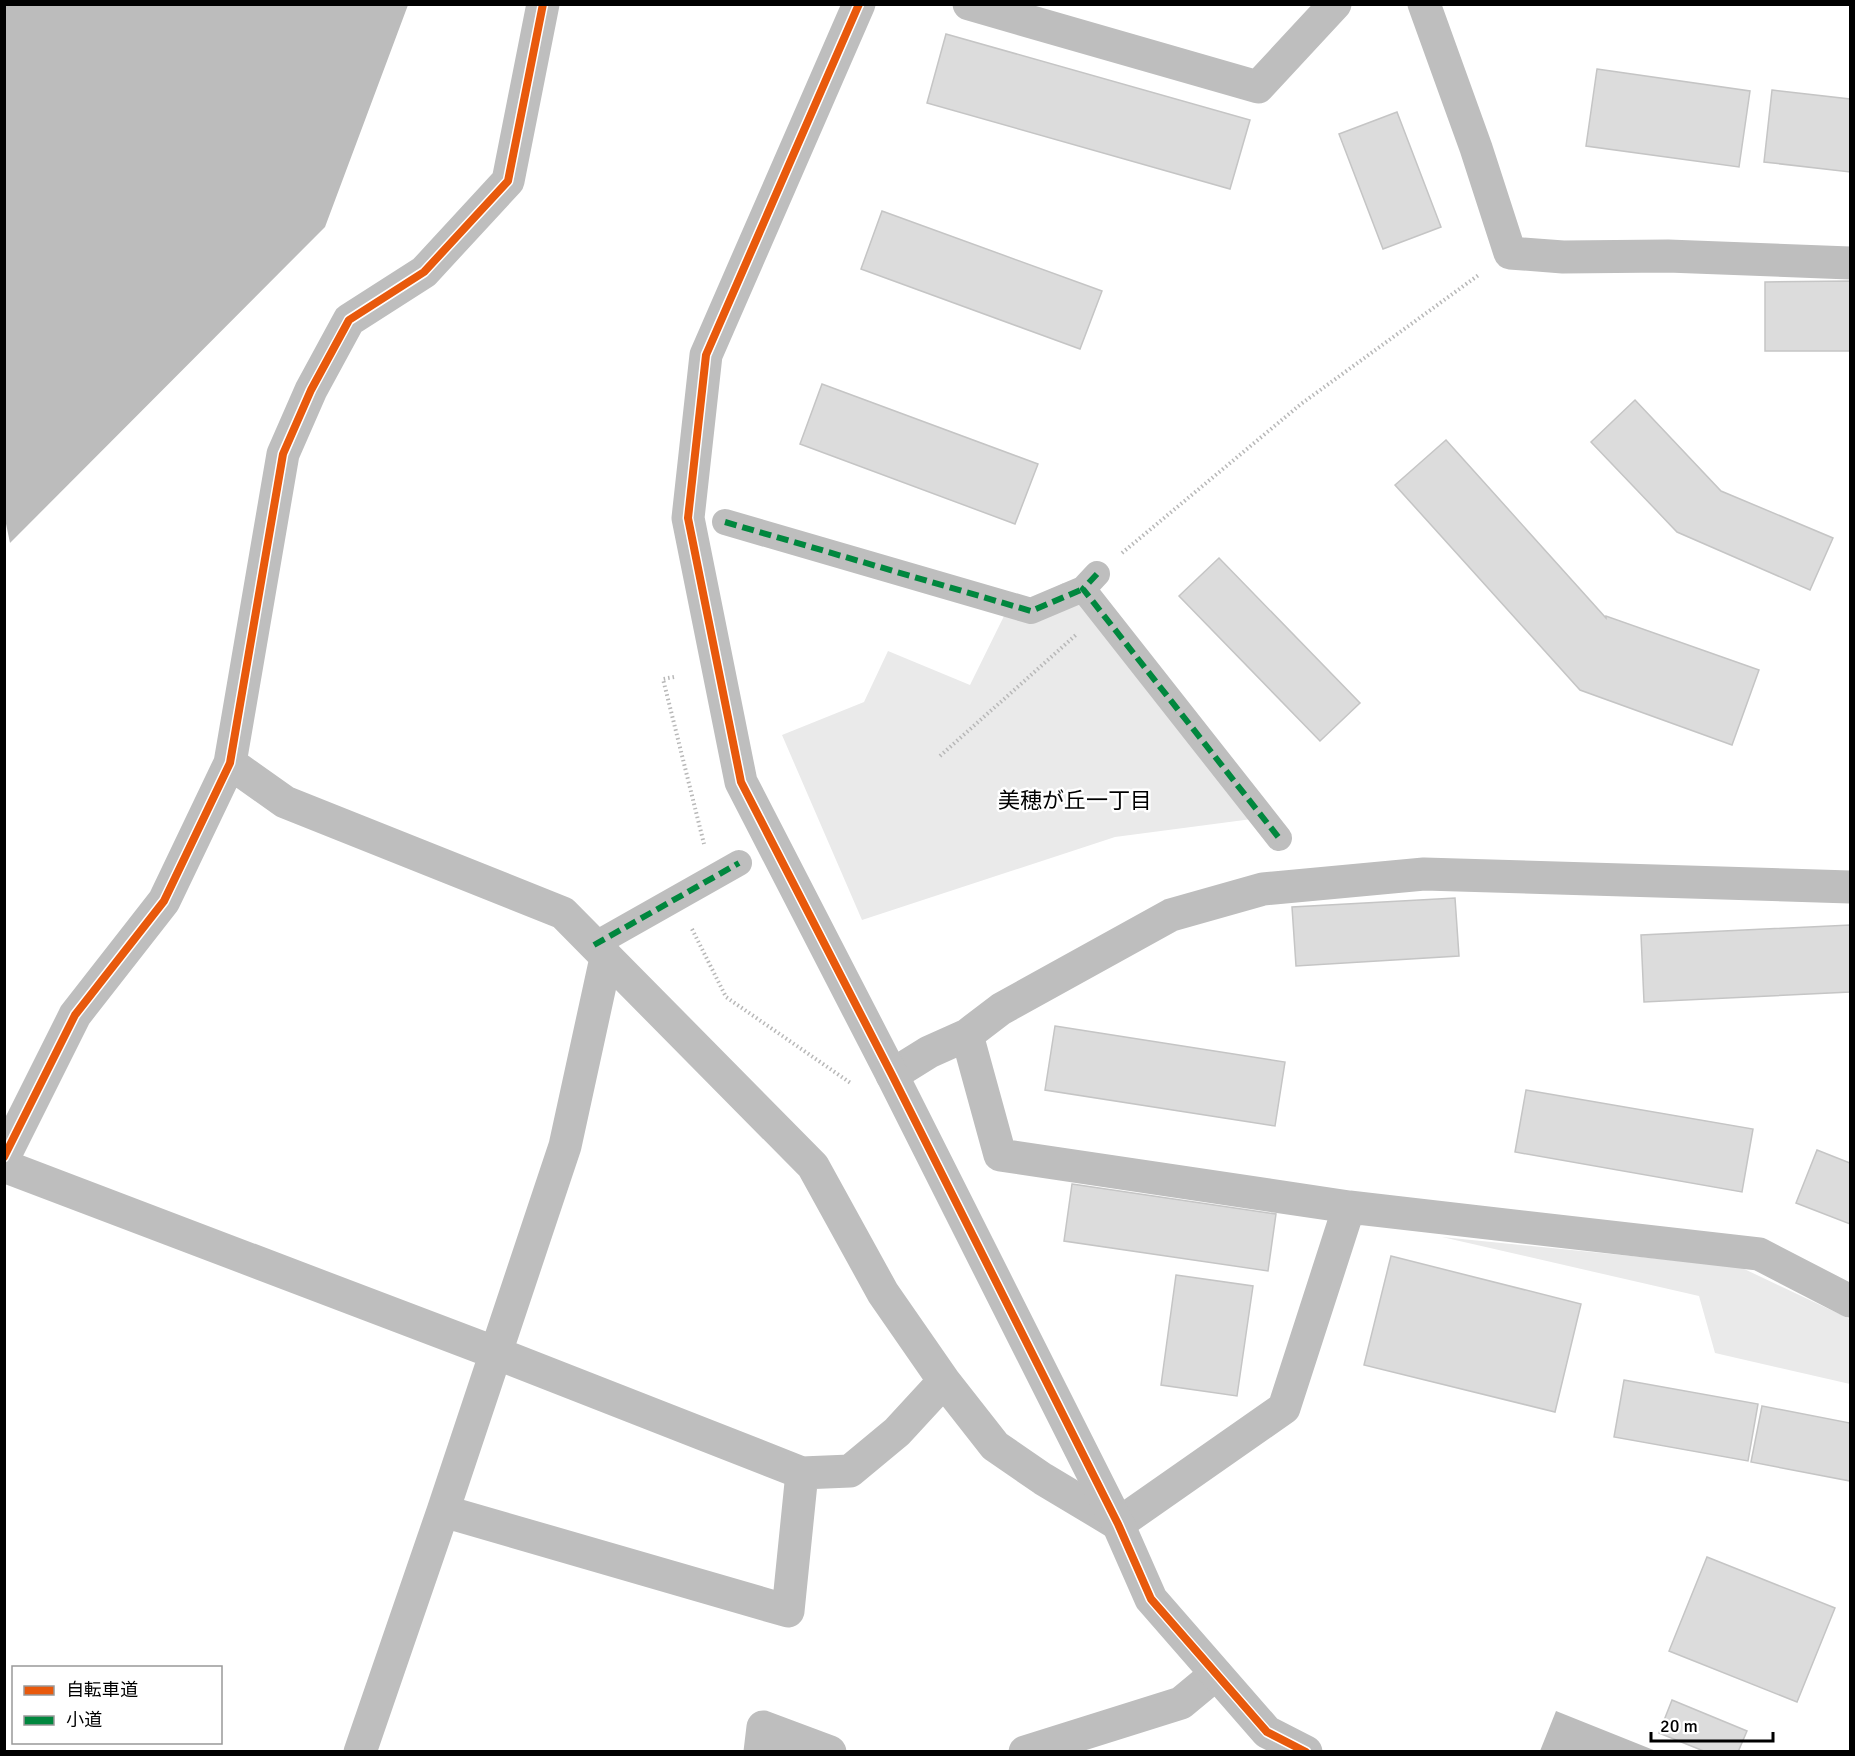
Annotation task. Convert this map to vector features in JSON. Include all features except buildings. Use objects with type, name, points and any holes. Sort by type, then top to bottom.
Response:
[{"type":"street","points":[[4,1157],[75,1015],[164,901],[230,763],[283,454],[311,390],[349,320],[424,272],[508,181],[543,4]]},
{"type":"street","points":[[859,4],[706,355],[688,518],[741,782],[892,1075],[1118,1524],[1151,1599],[1267,1732],[1306,1752]]},
{"type":"street","points":[[969,4],[1258,87],[1335,4]]},
{"type":"street","points":[[1424,4],[1476,148],[1510,253],[1563,257],[1668,256],[1851,263]]},
{"type":"street","points":[[725,522],[1031,610],[1090,581],[1102,612],[1278,838]]},
{"type":"street","points":[[230,763],[285,802],[563,913],[813,1166],[883,1293],[944,1381],[995,1446],[1043,1479],[1118,1524]]},
{"type":"street","points":[[360,1752],[565,1146],[600,952],[677,899],[739,863]]},
{"type":"street","points":[[892,1075],[930,1052],[967,1035],[1001,1009],[1171,915],[1263,889],[1424,874],[1851,887]]},
{"type":"street","points":[[967,1035],[1000,1155],[1348,1208],[1759,1254],[1851,1301]]},
{"type":"street","points":[[4,1167],[496,1353],[802,1473],[850,1471],[897,1432],[944,1381]]},
{"type":"street","points":[[1118,1524],[1284,1408],[1348,1208]]},
{"type":"street","points":[[443,1511],[788,1611],[802,1473]]},
{"type":"street","points":[[1025,1752],[1181,1703],[1216,1674]]},
{"type":"street","points":[[760,1752],[763,1727],[830,1752]]},
{"type":"path","points":[[1090,581],[1301,404],[1510,253]]},
{"type":"path","points":[[940,756],[1102,612]]},
{"type":"path","points":[[674,678],[663,679],[713,878]]},
{"type":"path","points":[[677,899],[726,997],[858,1088]]},
{"type":"shaded area","points":[[4,5],[408,5],[325,227],[10,543],[4,514]]},
{"type":"shaded area","points":[[1063,583],[1252,819],[1115,837],[862,920],[782,735],[864,702],[888,651],[970,685],[1004,616]]},
{"type":"shaded area","points":[[1442,1237],[1740,1267],[1850,1319],[1850,1384],[1715,1353],[1699,1296]]},
{"type":"shaded area","points":[[1556,1711],[1656,1751],[1540,1751]]},
{"type":"marked path","points":[[725,522],[1031,611],[1083,589]]},
{"type":"marked path","points":[[1097,574],[1083,589],[1279,838]]},
{"type":"marked path","points":[[594,945],[739,863]]},
{"type":"cycle path","points":[[4,1157],[75,1015],[164,901],[230,763],[283,454],[311,390],[349,320],[424,272],[508,181],[543,4]]},
{"type":"cycle path","points":[[859,4],[706,355],[688,518],[741,782],[892,1075],[1118,1524],[1151,1599],[1267,1732],[1306,1752]]},
{"type":"district","name":"美穂が丘一丁目","points":[[1075,800]]}]
